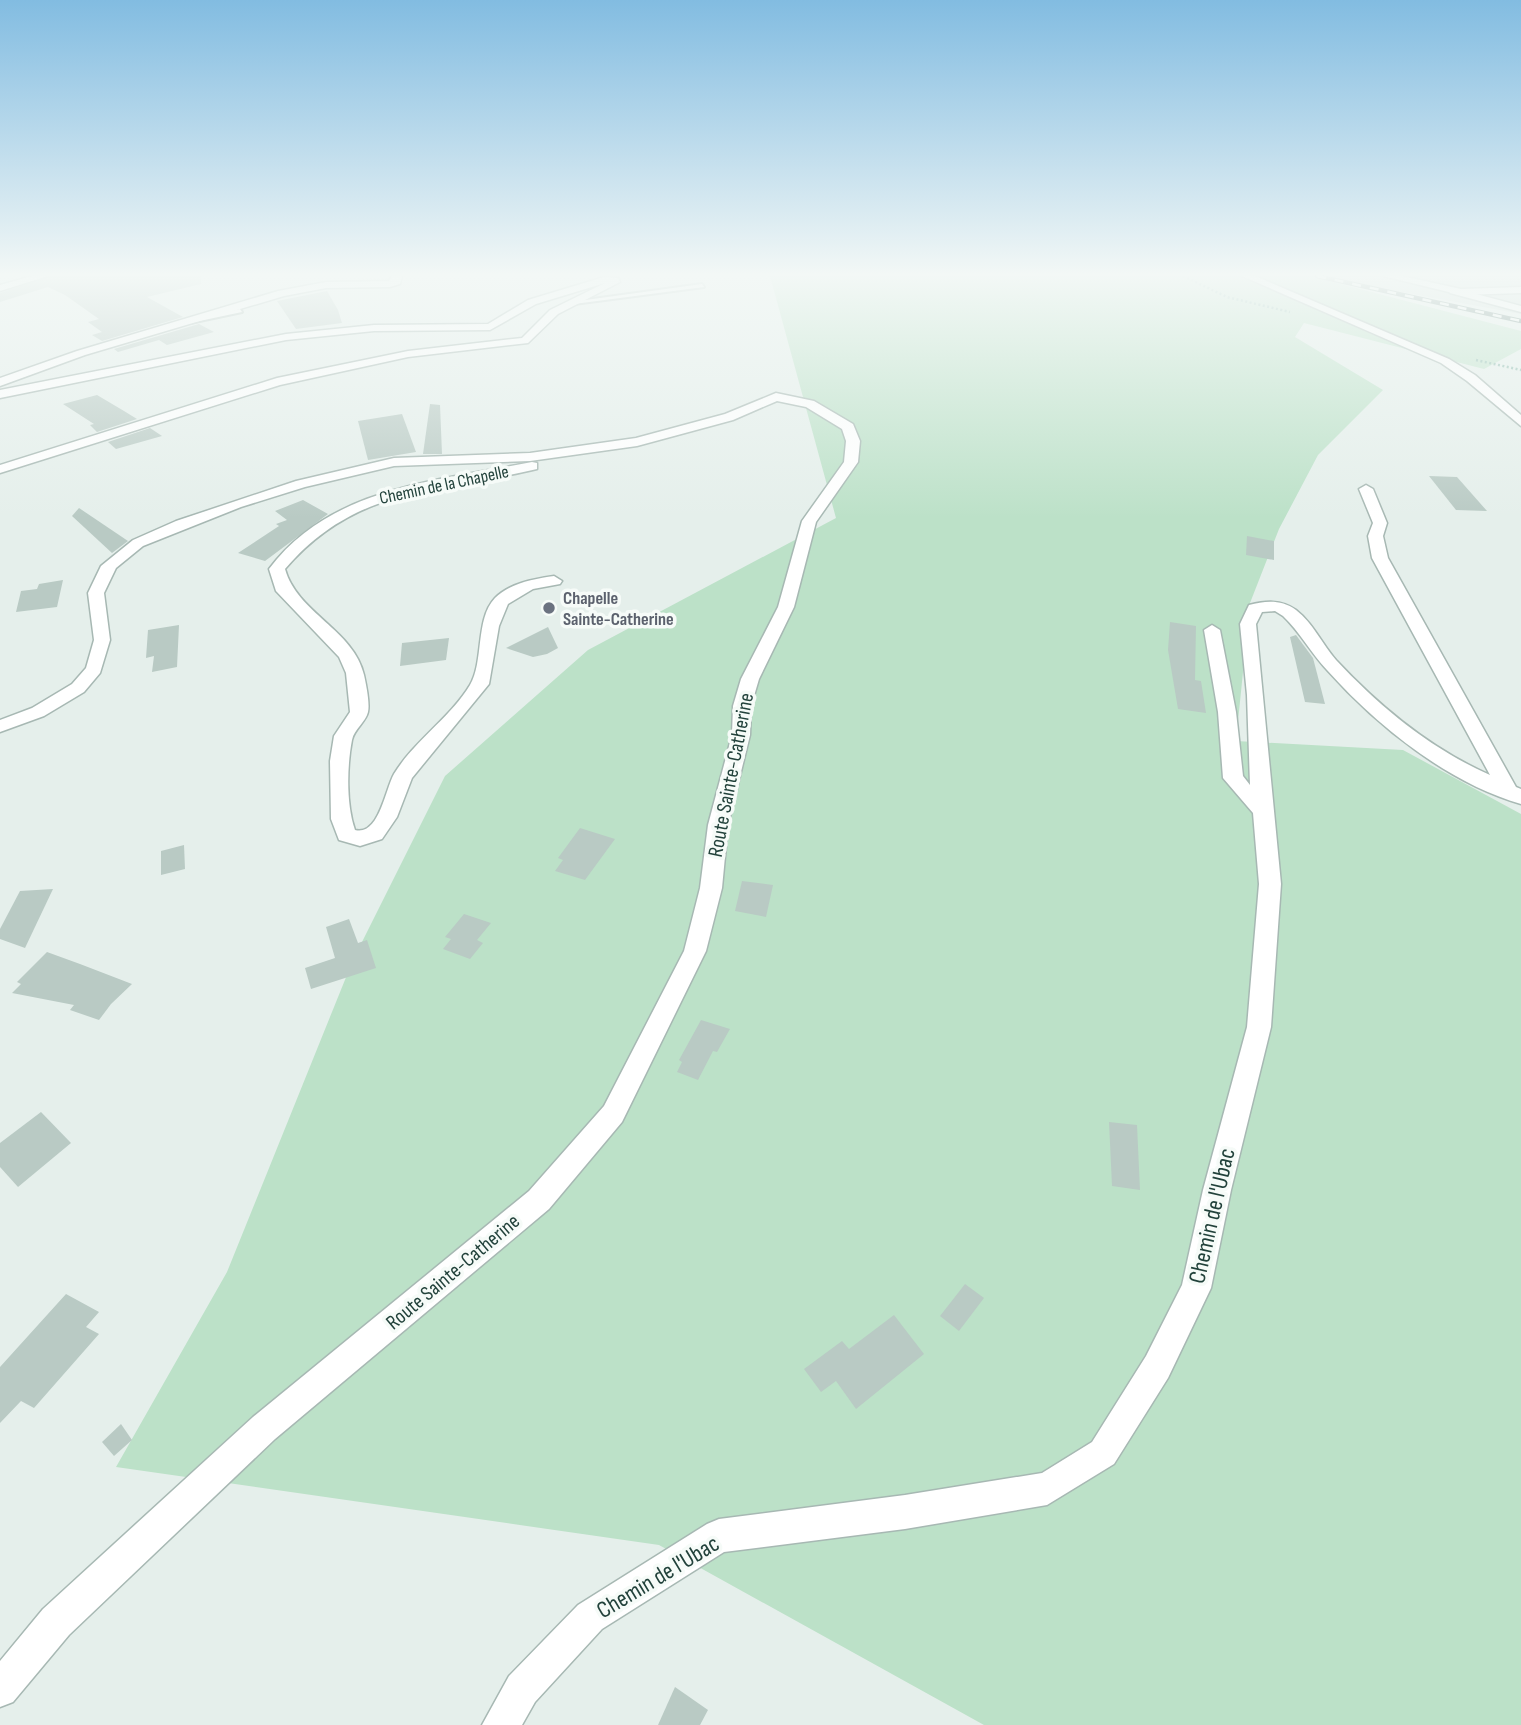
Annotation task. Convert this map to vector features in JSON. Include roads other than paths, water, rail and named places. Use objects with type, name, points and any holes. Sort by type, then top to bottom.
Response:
[{"type":"street","points":[[0,382],[71,356]]},
{"type":"street","points":[[0,394],[188,356]]},
{"type":"street","points":[[0,469],[277,382],[396,356]]},
{"type":"street","points":[[1435,356],[1471,378],[1521,422]]},
{"type":"street","name":"Route Sainte-Catherine","points":[[0,726],[38,712],[78,688],[94,669],[102,639],[96,593],[109,566],[138,543],[236,504],[301,484],[394,462],[578,452],[637,442],[709,423],[776,397],[810,404],[830,414],[848,427],[853,440],[850,462],[809,521],[786,607],[751,679],[742,706],[741,735],[718,825],[711,888],[695,951],[613,1114],[539,1200],[264,1429],[56,1622],[0,1689]]},
{"type":"street","name":"Chemin de la Chapelle","points":[[554,581],[529,585],[501,601],[491,626],[480,684],[402,776],[387,817],[376,834],[360,839],[346,835],[341,819],[340,761],[343,736],[359,712],[355,673],[347,655],[282,588],[277,569],[292,547],[314,527],[390,493],[514,470],[578,456],[578,452]]},
{"type":"street","points":[[1366,488],[1380,523],[1376,528],[1376,543],[1380,558],[1514,794]]},
{"type":"street","name":"Chemin de l'Ubac","points":[[501,1725],[522,1689],[590,1617],[719,1536],[905,1513],[1047,1489],[1103,1453],[1157,1367],[1196,1289],[1217,1190],[1259,1027],[1270,884],[1248,624],[1255,608],[1266,604],[1282,607],[1296,618],[1325,658],[1398,730],[1441,759],[1514,794]]},
{"type":"street","points":[[1212,630],[1227,712],[1233,778],[1262,811]]},
{"type":"place","name":"Chapelle Sainte-Catherine","points":[[549,608]]}]
